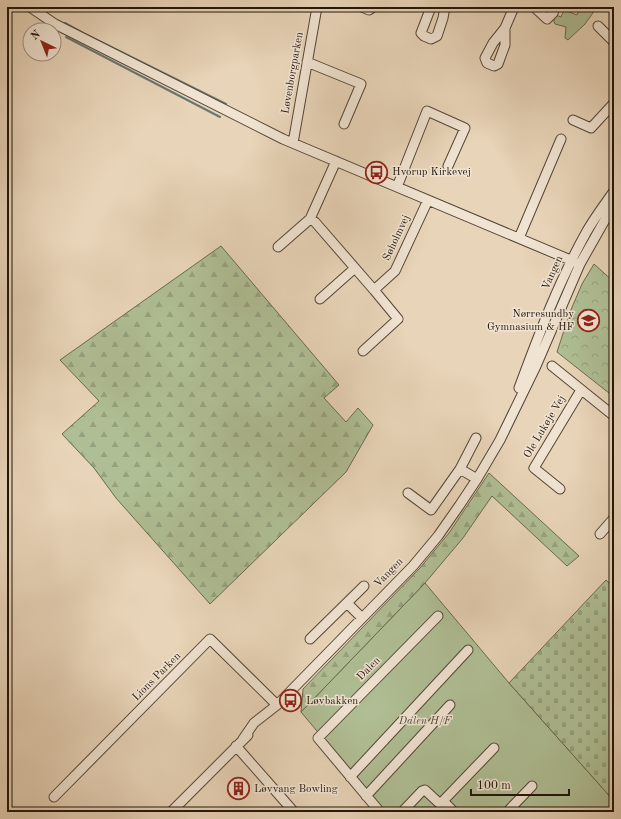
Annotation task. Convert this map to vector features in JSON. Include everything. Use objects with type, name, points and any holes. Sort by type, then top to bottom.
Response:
[{"type":"street","points":[[30,7],[55,24],[208,102],[293,143],[576,262]]},
{"type":"street","name":"Løvenborgparken","points":[[293,143],[317,7]]},
{"type":"street","points":[[362,7],[369,10],[373,7]]},
{"type":"street","points":[[431,7],[421,33],[431,39],[437,36],[443,18],[444,7]]},
{"type":"street","points":[[505,28],[514,7]]},
{"type":"street","points":[[534,7],[547,19],[553,13],[555,7]]},
{"type":"street","points":[[598,26],[614,42]]},
{"type":"street","points":[[307,62],[361,84],[344,124]]},
{"type":"street","points":[[572,120],[591,128],[614,103]]},
{"type":"street","points":[[397,187],[427,112],[465,128],[448,166]]},
{"type":"street","points":[[519,238],[561,139]]},
{"type":"street","points":[[278,247],[310,219],[336,161]]},
{"type":"street","name":"Vangen","points":[[171,812],[243,739],[264,722],[276,706],[412,566],[438,536],[477,479],[500,440],[536,366],[588,230],[614,191]]},
{"type":"street","name":"Søholmvej","points":[[374,290],[395,271],[428,200]]},
{"type":"street","name":"Vangen","points":[[576,262],[614,206]]},
{"type":"street","points":[[310,219],[315,222],[398,319],[363,351]]},
{"type":"street","points":[[320,299],[355,268]]},
{"type":"street","points":[[552,366],[614,416]]},
{"type":"street","name":"Ole Lukøje Vej","points":[[560,489],[534,468],[581,390]]},
{"type":"street","points":[[408,493],[431,510],[460,469],[476,438]]},
{"type":"street","points":[[460,469],[477,479]]},
{"type":"street","points":[[600,534],[614,518]]},
{"type":"street","points":[[310,639],[364,586]]},
{"type":"street","points":[[347,603],[362,618]]},
{"type":"street","name":"Dalen","points":[[380,812],[318,738],[438,616]]},
{"type":"street","name":"Lions Parken","points":[[54,798],[210,639],[276,706]]},
{"type":"street","points":[[350,777],[468,650]]},
{"type":"street","points":[[366,796],[450,705]]},
{"type":"street","points":[[236,746],[294,812]]},
{"type":"street","points":[[402,812],[422,790],[425,790],[439,803],[443,801],[494,748]]},
{"type":"street","points":[[507,812],[532,786]]},
{"type":"street","points":[[443,801],[454,812]]},
{"type":"green space","points":[[580,7],[597,7],[585,24],[568,40],[565,38],[566,27],[555,24],[554,16],[556,15],[561,17],[564,10],[577,15]]},
{"type":"green space","points":[[221,246],[339,385],[324,398],[346,422],[358,408],[373,425],[346,472],[210,604],[116,498],[94,468],[62,434],[99,401],[60,360]]},
{"type":"green space","name":"Nørresundby Gymnasium & HF","points":[[594,264],[614,282],[614,397],[557,352],[570,312],[582,284]]},
{"type":"green space","points":[[489,473],[579,556],[567,566],[492,496],[463,538],[425,583],[301,712],[303,689],[420,568],[449,533]]},
{"type":"green space","points":[[606,580],[614,588],[614,801],[509,683]]},
{"type":"green space","name":"Dalen H/F","points":[[425,583],[509,683],[614,801],[614,812],[385,812],[301,712]]},
{"type":"waterway","points":[[65,23],[226,104]]},
{"type":"waterway","points":[[66,37],[220,117]]},
{"type":"place","name":"Hvorup Kirkevej","points":[[377,172]]},
{"type":"place","name":"Nørresundby Gymnasium & HF","points":[[589,320]]},
{"type":"place","name":"Løvbakken","points":[[290,701]]},
{"type":"place","name":"Løvvang Bowling","points":[[238,789]]}]
